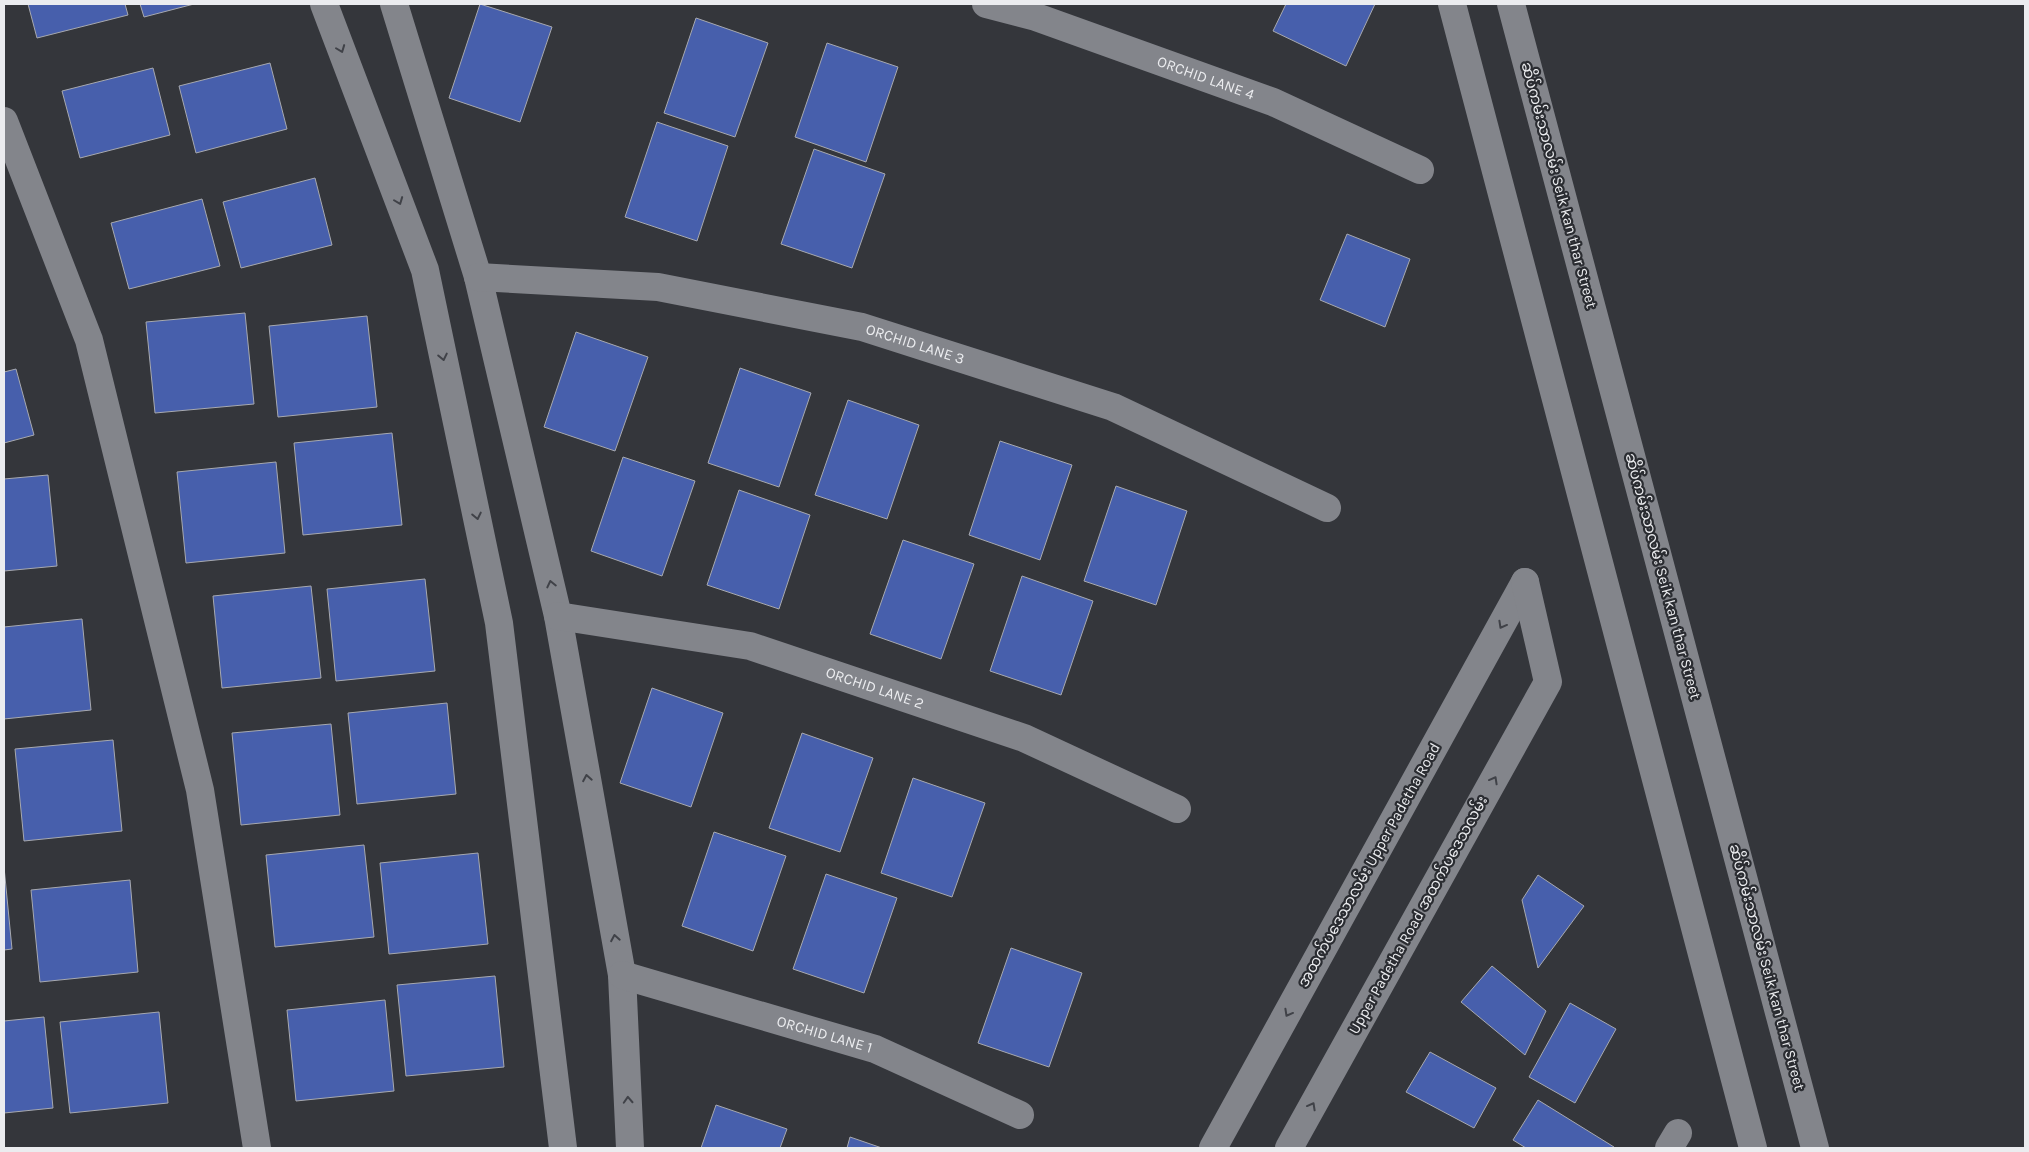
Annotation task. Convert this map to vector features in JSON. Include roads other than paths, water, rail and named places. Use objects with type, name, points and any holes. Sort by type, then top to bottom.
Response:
[{"type":"street","points":[[324,4],[425,270],[499,623],[563,1148]]},
{"type":"street","points":[[394,4],[478,277],[558,616],[622,975],[630,1148]]},
{"type":"street","name":"ORCHID LANE 4","points":[[986,4],[1036,17],[1272,102],[1420,170]]},
{"type":"street","points":[[1452,4],[1753,1148]]},
{"type":"street","name":"ဆိပ်ကမ်းသာလမ်း Seik kan thar Street","points":[[1511,4],[1815,1148]]},
{"type":"street","points":[[4,121],[88,340],[200,790],[257,1148]]},
{"type":"street","name":"ORCHID LANE 3","points":[[478,277],[658,286],[862,327],[1113,407],[1327,508]]},
{"type":"street","name":"Upper Padetha Road အထက်ပဒေသလမ်း","points":[[1289,1148],[1548,682],[1525,582]]},
{"type":"street","name":"အထက်ပဒေသာလမ်း Upper Padetha Road","points":[[1214,1148],[1525,582]]},
{"type":"street","name":"ORCHID LANE 2","points":[[558,616],[750,646],[1024,738],[1177,809]]},
{"type":"street","name":"ORCHID LANE 1","points":[[622,975],[875,1049],[1020,1115]]}]
